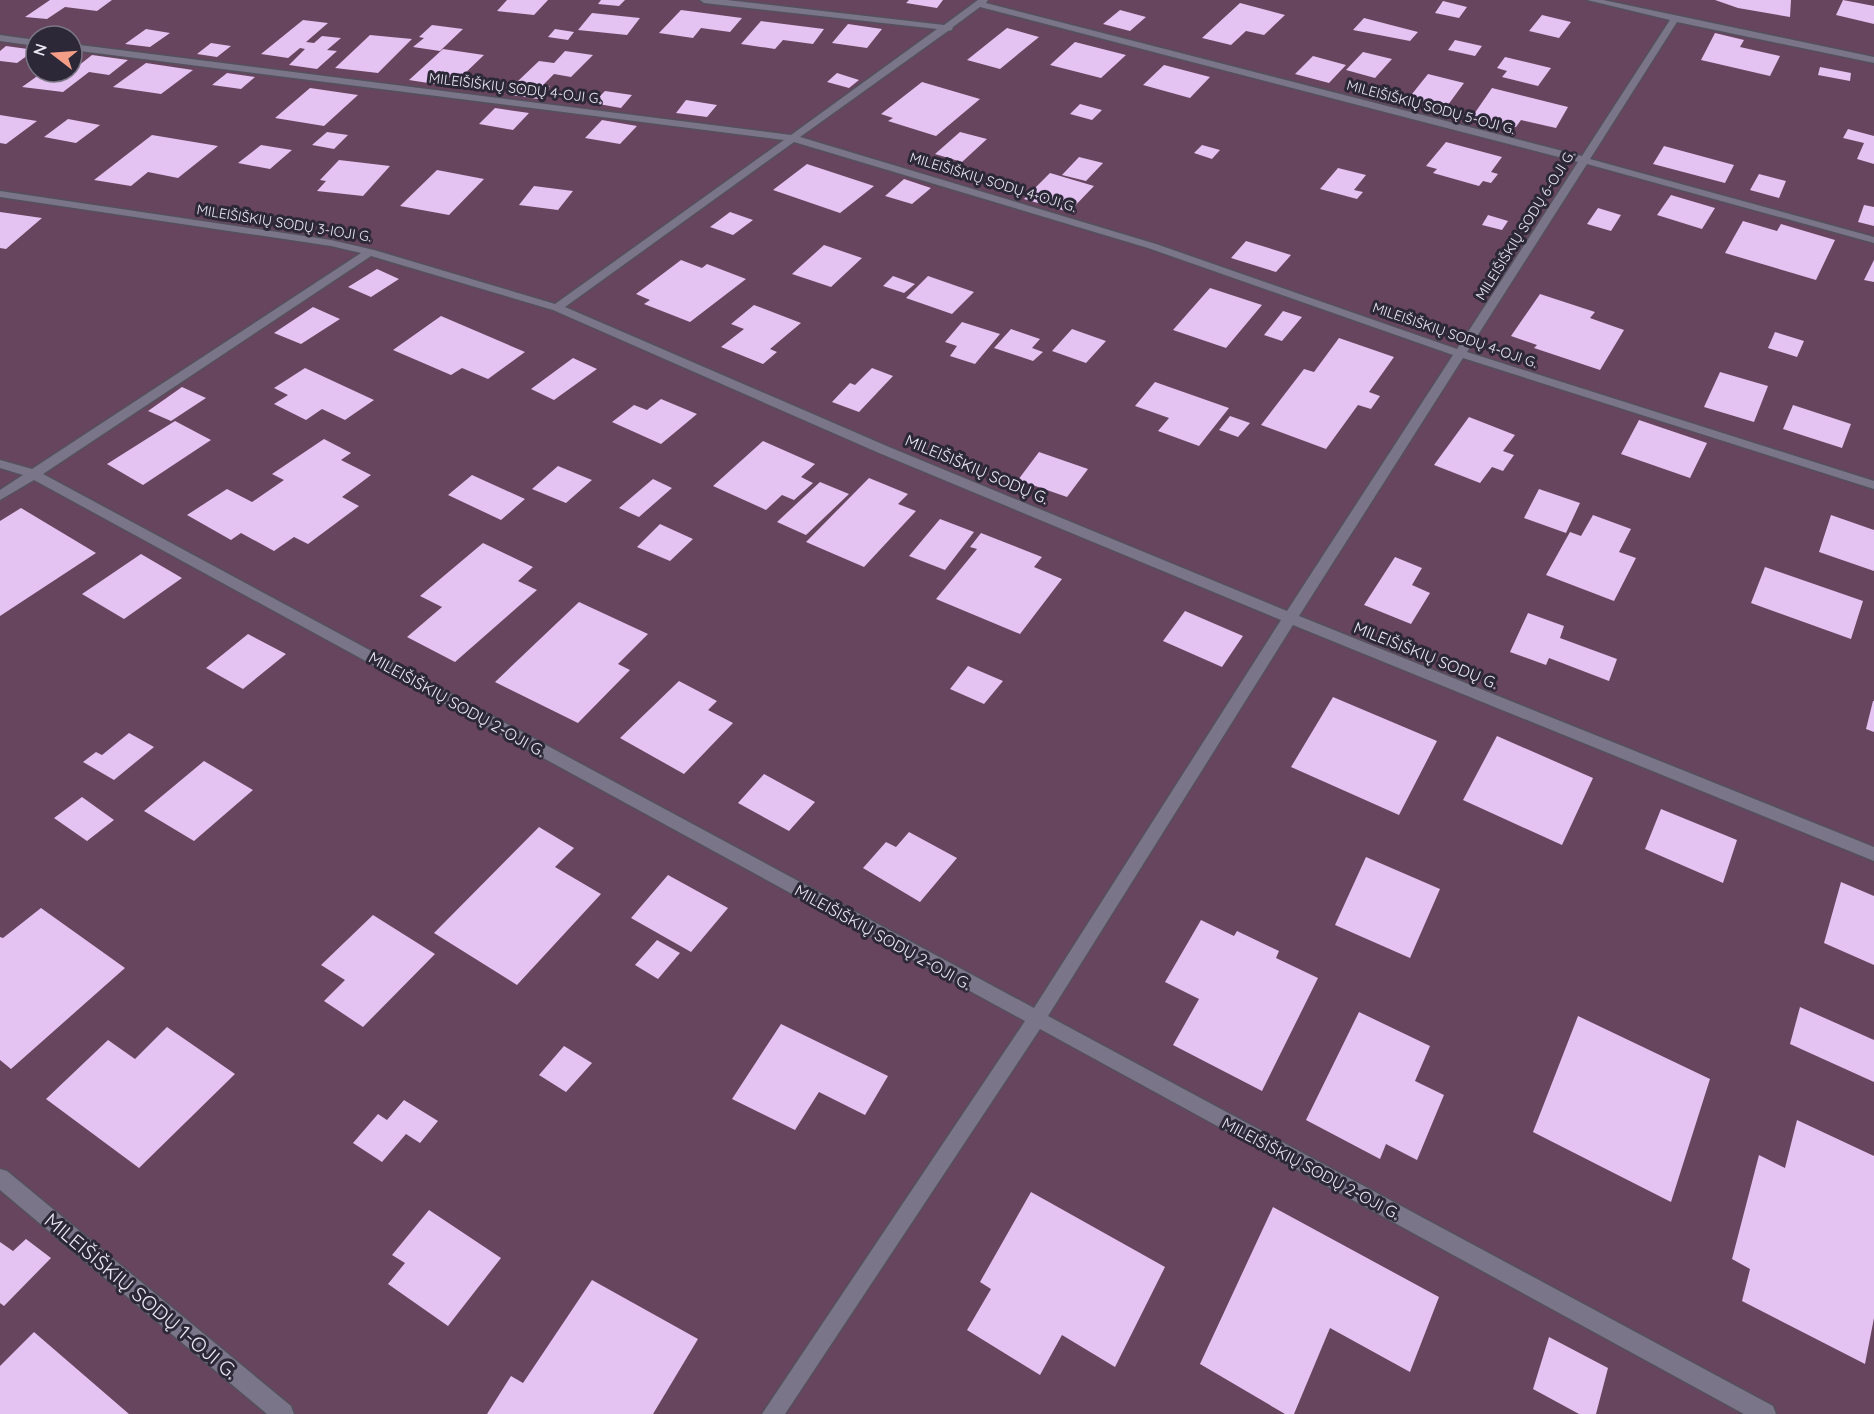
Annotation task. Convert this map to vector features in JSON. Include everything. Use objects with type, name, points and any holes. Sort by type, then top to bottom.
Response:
[{"type":"street","points":[[704,0],[949,28]]},
{"type":"street","points":[[1591,0],[1874,60]]},
{"type":"street","points":[[557,308],[949,28],[982,2]]},
{"type":"street","name":"MILEIŠIŠKIŲ SODŲ 5-OJI G.","points":[[982,2],[1584,160],[1874,240]]},
{"type":"street","name":"MILEIŠIŠKIŲ SODŲ 6-OJI G.","points":[[773,1414],[1036,1020],[1290,618],[1675,19]]},
{"type":"street","points":[[0,38],[24,41]]},
{"type":"street","name":"MILEIŠIŠKIŲ SODŲ 4-OJI G.","points":[[84,49],[792,138],[1152,246],[1461,354],[1874,485]]},
{"type":"street","name":"MILEIŠIŠKIŲ SODŲ 3-IOJI G.","points":[[0,194],[331,243],[370,252],[557,308]]},
{"type":"street","points":[[0,496],[370,252]]},
{"type":"street","name":"MILEIŠIŠKIŲ SODŲ G.","points":[[557,308],[705,374],[1290,618],[1874,854]]},
{"type":"street","name":"MILEIŠIŠKIŲ SODŲ 2-OJI G.","points":[[0,464],[34,474],[1765,1414]]},
{"type":"street","name":"MILEIŠIŠKIŲ SODŲ 1-OJI G.","points":[[0,1178],[283,1414]]},
{"type":"shaded area","points":[[0,0],[1874,0],[1874,1414],[0,1414]]},
{"type":"building","points":[[50,0],[112,0],[97,11],[65,7],[47,19],[25,17]]},
{"type":"building","points":[[507,0],[548,0],[534,15],[497,11]]},
{"type":"building","points":[[601,0],[625,0],[619,6],[598,4]]},
{"type":"building","points":[[909,0],[943,0],[937,8],[906,3]]},
{"type":"building","points":[[1715,0],[1791,0],[1790,17],[1738,8]]},
{"type":"building","points":[[1843,0],[1874,6],[1874,24],[1836,15]]},
{"type":"building","points":[[1443,1],[1467,7],[1459,18],[1435,13]]},
{"type":"building","points":[[1240,3],[1285,15],[1264,35],[1246,31],[1231,45],[1202,38]]},
{"type":"building","points":[[681,10],[742,18],[730,32],[701,28],[693,38],[659,33]]},
{"type":"building","points":[[1120,10],[1146,17],[1130,31],[1103,24]]},
{"type":"building","points":[[592,13],[640,18],[627,35],[578,30]]},
{"type":"building","points":[[1542,15],[1571,22],[1559,38],[1529,31]]},
{"type":"building","points":[[1364,18],[1418,32],[1410,41],[1353,30]]},
{"type":"building","points":[[303,20],[328,23],[306,42],[314,43],[322,36],[341,38],[327,50],[337,51],[317,69],[289,65],[305,49],[300,48],[288,58],[261,54]]},
{"type":"building","points":[[761,21],[824,29],[813,44],[783,40],[775,49],[741,44]]},
{"type":"building","points":[[848,24],[882,29],[867,48],[832,43]]},
{"type":"building","points":[[432,25],[463,29],[440,51],[413,47],[424,38],[419,37]]},
{"type":"building","points":[[1007,28],[1039,37],[1000,69],[967,60]]},
{"type":"building","points":[[146,29],[170,33],[150,47],[125,44]]},
{"type":"building","points":[[555,29],[574,32],[568,40],[548,37]]},
{"type":"building","points":[[1715,33],[1744,40],[1740,47],[1780,56],[1770,76],[1701,60]]},
{"type":"building","points":[[370,35],[412,39],[378,73],[335,68]]},
{"type":"building","points":[[1455,40],[1482,46],[1475,56],[1448,50]]},
{"type":"building","points":[[1075,42],[1126,55],[1101,78],[1050,65]]},
{"type":"building","points":[[211,43],[231,46],[217,57],[197,54]]},
{"type":"building","points":[[6,46],[24,48],[24,58],[17,63],[0,61],[0,51]]},
{"type":"building","points":[[443,49],[484,55],[460,78],[450,77],[441,85],[409,80]]},
{"type":"building","points":[[565,51],[593,55],[571,77],[554,74],[543,85],[550,86],[538,99],[511,95],[524,82],[518,81],[539,61],[554,63]]},
{"type":"building","points":[[1363,52],[1392,59],[1375,78],[1346,70]]},
{"type":"building","points":[[92,55],[128,60],[109,75],[89,72],[84,76],[84,61]]},
{"type":"building","points":[[1313,56],[1346,65],[1329,83],[1295,74]]},
{"type":"building","points":[[1505,57],[1551,68],[1538,86],[1502,77],[1507,71],[1497,68]]},
{"type":"building","points":[[146,63],[193,70],[161,94],[113,87]]},
{"type":"building","points":[[1164,65],[1210,77],[1190,98],[1143,85]]},
{"type":"building","points":[[1820,67],[1851,73],[1850,81],[1818,75]]},
{"type":"building","points":[[227,73],[255,77],[241,89],[212,85]]},
{"type":"building","points":[[837,73],[859,80],[849,88],[827,82]]},
{"type":"building","points":[[1428,74],[1464,83],[1445,109],[1408,99]]},
{"type":"building","points":[[922,82],[980,99],[936,136],[888,121],[893,118],[881,114]]},
{"type":"building","points":[[26,84],[73,84],[63,92],[22,87]]},
{"type":"building","points":[[310,88],[358,95],[324,126],[275,118]]},
{"type":"building","points":[[1492,88],[1568,107],[1556,128],[1521,120],[1516,127],[1472,117]]},
{"type":"building","points":[[605,91],[632,95],[621,108],[593,103]]},
{"type":"building","points":[[686,100],[717,105],[707,117],[676,113]]},
{"type":"building","points":[[1080,104],[1102,110],[1092,120],[1070,114]]},
{"type":"building","points":[[495,108],[529,113],[513,130],[479,124]]},
{"type":"building","points":[[0,115],[37,121],[6,144],[0,143]]},
{"type":"building","points":[[68,119],[100,125],[76,143],[44,137]]},
{"type":"building","points":[[602,120],[637,126],[620,144],[585,138]]},
{"type":"building","points":[[1848,129],[1874,136],[1874,164],[1857,159],[1864,143],[1843,138]]},
{"type":"building","points":[[327,132],[348,135],[334,149],[312,145]]},
{"type":"building","points":[[960,132],[987,139],[962,162],[935,154]]},
{"type":"building","points":[[152,135],[218,146],[178,178],[148,172],[131,186],[94,180]]},
{"type":"building","points":[[1446,142],[1502,157],[1491,172],[1498,174],[1491,183],[1483,181],[1479,186],[1433,173],[1437,169],[1426,166]]},
{"type":"building","points":[[261,145],[292,150],[270,169],[238,163]]},
{"type":"building","points":[[1202,145],[1220,150],[1212,159],[1194,153]]},
{"type":"building","points":[[1664,146],[1734,165],[1725,183],[1653,164]]},
{"type":"building","points":[[1079,157],[1103,163],[1086,181],[1062,175]]},
{"type":"building","points":[[339,160],[390,166],[363,196],[317,191],[326,181],[320,180]]},
{"type":"building","points":[[807,164],[874,186],[840,213],[773,190]]},
{"type":"building","points":[[1338,168],[1366,175],[1354,190],[1363,192],[1357,199],[1320,189]]},
{"type":"building","points":[[437,170],[484,179],[449,215],[400,206]]},
{"type":"building","points":[[1050,173],[1094,186],[1069,212],[1024,199]]},
{"type":"building","points":[[1759,174],[1786,181],[1779,198],[1750,190]]},
{"type":"building","points":[[904,179],[931,188],[912,204],[885,196]]},
{"type":"building","points":[[534,186],[573,191],[558,210],[519,205]]},
{"type":"building","points":[[1671,195],[1715,208],[1702,229],[1657,215]]},
{"type":"building","points":[[1864,205],[1874,207],[1874,226],[1858,222]]},
{"type":"building","points":[[1598,208],[1621,215],[1611,231],[1587,224]]},
{"type":"building","points":[[0,212],[42,218],[6,249],[0,248]]},
{"type":"building","points":[[730,212],[753,220],[733,235],[710,227]]},
{"type":"building","points":[[1488,215],[1508,221],[1502,230],[1482,225]]},
{"type":"building","points":[[1743,221],[1777,231],[1781,224],[1835,240],[1816,280],[1725,253]]},
{"type":"building","points":[[1246,241],[1291,255],[1276,272],[1231,258]]},
{"type":"building","points":[[824,245],[862,258],[831,287],[792,274]]},
{"type":"building","points":[[681,260],[702,268],[707,264],[746,279],[690,322],[644,304],[650,300],[636,294]]},
{"type":"building","points":[[1874,260],[1874,282],[1864,280]]},
{"type":"building","points":[[377,269],[399,279],[371,297],[348,287]]},
{"type":"building","points":[[893,276],[915,284],[904,293],[883,286]]},
{"type":"building","points":[[928,276],[974,292],[952,314],[906,298]]},
{"type":"building","points":[[1210,288],[1262,305],[1226,348],[1173,330]]},
{"type":"building","points":[[1540,294],[1595,312],[1590,318],[1624,330],[1600,370],[1534,348],[1537,345],[1511,336]]},
{"type":"building","points":[[754,305],[801,323],[770,349],[777,352],[763,364],[721,347],[744,329],[731,324]]},
{"type":"building","points":[[313,307],[340,319],[301,344],[274,333]]},
{"type":"building","points":[[1283,311],[1302,317],[1282,341],[1264,335]]},
{"type":"building","points":[[441,316],[525,352],[488,379],[462,368],[451,375],[393,350]]},
{"type":"building","points":[[962,322],[1000,334],[975,364],[950,356],[957,346],[945,342]]},
{"type":"building","points":[[1011,329],[1040,339],[1032,348],[1043,352],[1033,361],[994,348]]},
{"type":"building","points":[[1072,329],[1106,341],[1086,363],[1052,351]]},
{"type":"building","points":[[1775,332],[1804,341],[1797,357],[1768,348]]},
{"type":"building","points":[[1339,338],[1394,357],[1369,392],[1380,396],[1371,409],[1358,405],[1326,449],[1261,425],[1304,369],[1314,372]]},
{"type":"building","points":[[573,358],[597,369],[554,400],[531,389]]},
{"type":"building","points":[[305,368],[374,400],[345,420],[322,409],[306,420],[274,404],[288,395],[274,388]]},
{"type":"building","points":[[872,368],[893,376],[859,412],[832,402],[850,383],[855,385]]},
{"type":"building","points":[[1720,372],[1768,386],[1754,422],[1704,407]]},
{"type":"building","points":[[1155,382],[1229,408],[1199,446],[1158,431],[1169,418],[1135,406]]},
{"type":"building","points":[[182,387],[206,398],[171,421],[148,411]]},
{"type":"building","points":[[661,399],[697,414],[661,444],[612,422],[634,405],[647,410]]},
{"type":"building","points":[[1793,405],[1851,424],[1842,448],[1783,429]]},
{"type":"building","points":[[1230,416],[1250,423],[1238,437],[1219,430]]},
{"type":"building","points":[[1469,417],[1515,435],[1503,451],[1514,455],[1503,471],[1492,467],[1480,483],[1434,465]]},
{"type":"building","points":[[1639,420],[1707,443],[1690,478],[1621,454]]},
{"type":"building","points":[[175,421],[211,440],[143,485],[107,464]]},
{"type":"building","points":[[324,439],[351,453],[341,460],[371,475],[342,497],[359,506],[308,544],[294,537],[274,551],[241,533],[231,540],[187,515],[227,489],[252,502],[284,480],[272,474]]},
{"type":"building","points":[[763,441],[815,464],[801,477],[813,483],[794,500],[782,495],[766,510],[713,486]]},
{"type":"building","points":[[1039,452],[1088,469],[1067,497],[1018,480]]},
{"type":"building","points":[[558,466],[592,480],[566,503],[532,489]]},
{"type":"building","points":[[472,475],[525,499],[501,520],[448,495]]},
{"type":"building","points":[[869,478],[908,494],[898,504],[916,511],[864,567],[806,542]]},
{"type":"building","points":[[653,479],[672,488],[639,517],[619,508]]},
{"type":"building","points":[[820,482],[849,494],[806,535],[777,522]]},
{"type":"building","points":[[1539,489],[1580,503],[1566,533],[1524,518]]},
{"type":"building","points":[[21,508],[96,553],[0,616],[0,521]]},
{"type":"building","points":[[1593,515],[1631,529],[1619,552],[1636,558],[1614,601],[1546,575],[1570,532],[1581,536]]},
{"type":"building","points":[[1831,515],[1874,530],[1874,571],[1819,552]]},
{"type":"building","points":[[940,519],[974,532],[945,570],[909,556]]},
{"type":"building","points":[[660,524],[693,539],[670,561],[637,547]]},
{"type":"building","points":[[981,533],[1042,557],[1034,567],[1062,579],[1020,634],[936,599],[977,549],[970,547]]},
{"type":"building","points":[[483,543],[533,567],[518,581],[537,590],[455,662],[407,637],[442,607],[420,596]]},
{"type":"building","points":[[141,554],[182,578],[124,619],[82,594]]},
{"type":"building","points":[[1395,557],[1422,568],[1412,585],[1430,593],[1411,624],[1364,605]]},
{"type":"building","points":[[1765,567],[1863,601],[1851,639],[1751,603]]},
{"type":"building","points":[[579,602],[648,634],[618,664],[630,670],[578,723],[495,682]]},
{"type":"building","points":[[1185,611],[1243,636],[1222,667],[1163,641]]},
{"type":"building","points":[[1528,613],[1564,626],[1560,638],[1617,659],[1609,681],[1549,658],[1546,665],[1510,652]]},
{"type":"building","points":[[248,634],[286,654],[243,689],[206,668]]},
{"type":"building","points":[[968,666],[1003,681],[984,704],[950,689]]},
{"type":"building","points":[[679,681],[717,701],[708,710],[733,723],[684,774],[620,738]]},
{"type":"building","points":[[1333,697],[1437,741],[1399,815],[1291,767]]},
{"type":"building","points":[[1874,701],[1874,732],[1866,729]]},
{"type":"building","points":[[129,733],[154,747],[114,780],[83,762],[96,752],[102,755]]},
{"type":"building","points":[[1497,736],[1593,778],[1562,845],[1463,800]]},
{"type":"building","points":[[204,761],[253,790],[194,841],[144,811]]},
{"type":"building","points":[[764,774],[815,802],[789,831],[738,803]]},
{"type":"building","points":[[82,797],[114,820],[87,841],[54,818]]},
{"type":"building","points":[[1661,809],[1737,840],[1723,883],[1645,849]]},
{"type":"building","points":[[539,827],[574,848],[555,867],[601,894],[517,985],[434,933]]},
{"type":"building","points":[[909,832],[957,858],[920,902],[863,868],[886,842],[896,847]]},
{"type":"building","points":[[1366,857],[1440,889],[1410,958],[1335,925]]},
{"type":"building","points":[[668,875],[728,908],[691,952],[631,918]]},
{"type":"building","points":[[1841,882],[1874,896],[1874,965],[1824,943]]},
{"type":"building","points":[[41,908],[125,968],[11,1069],[0,1060],[0,937],[3,938]]},
{"type":"building","points":[[373,915],[435,954],[363,1027],[324,1001],[345,980],[321,965]]},
{"type":"building","points":[[1201,920],[1234,936],[1237,931],[1279,951],[1276,958],[1318,978],[1262,1091],[1173,1045],[1199,999],[1165,982]]},
{"type":"building","points":[[657,940],[680,953],[658,979],[635,965]]},
{"type":"building","points":[[1800,1007],[1874,1040],[1874,1082],[1790,1044]]},
{"type":"building","points":[[1359,1012],[1430,1046],[1415,1081],[1444,1095],[1417,1160],[1386,1144],[1380,1159],[1306,1120]]},
{"type":"building","points":[[1578,1016],[1710,1079],[1671,1202],[1533,1132]]},
{"type":"building","points":[[781,1024],[888,1076],[865,1115],[819,1092],[795,1130],[732,1099]]},
{"type":"building","points":[[167,1027],[235,1074],[139,1168],[46,1099],[108,1040],[135,1059]]},
{"type":"building","points":[[564,1046],[592,1063],[566,1092],[539,1075]]},
{"type":"building","points":[[404,1100],[438,1121],[420,1143],[406,1134],[382,1162],[353,1143],[378,1114],[387,1120]]},
{"type":"building","points":[[1797,1120],[1874,1156],[1874,1318],[1865,1364],[1742,1301],[1750,1269],[1732,1259],[1759,1155],[1785,1168]]},
{"type":"building","points":[[1031,1192],[1165,1267],[1115,1367],[1062,1335],[1040,1375],[967,1330],[991,1289],[980,1282]]},
{"type":"building","points":[[1273,1207],[1439,1297],[1410,1372],[1330,1328],[1294,1414],[1285,1414],[1200,1364]]},
{"type":"building","points":[[429,1210],[501,1258],[448,1326],[388,1284],[405,1263],[392,1255]]},
{"type":"building","points":[[26,1239],[51,1258],[4,1306],[0,1303],[0,1242],[13,1251]]},
{"type":"building","points":[[592,1280],[698,1339],[653,1414],[487,1414],[511,1376],[523,1383]]},
{"type":"building","points":[[34,1332],[129,1414],[0,1414],[0,1366]]},
{"type":"building","points":[[1549,1337],[1608,1368],[1596,1414],[1579,1414],[1533,1389]]}]
